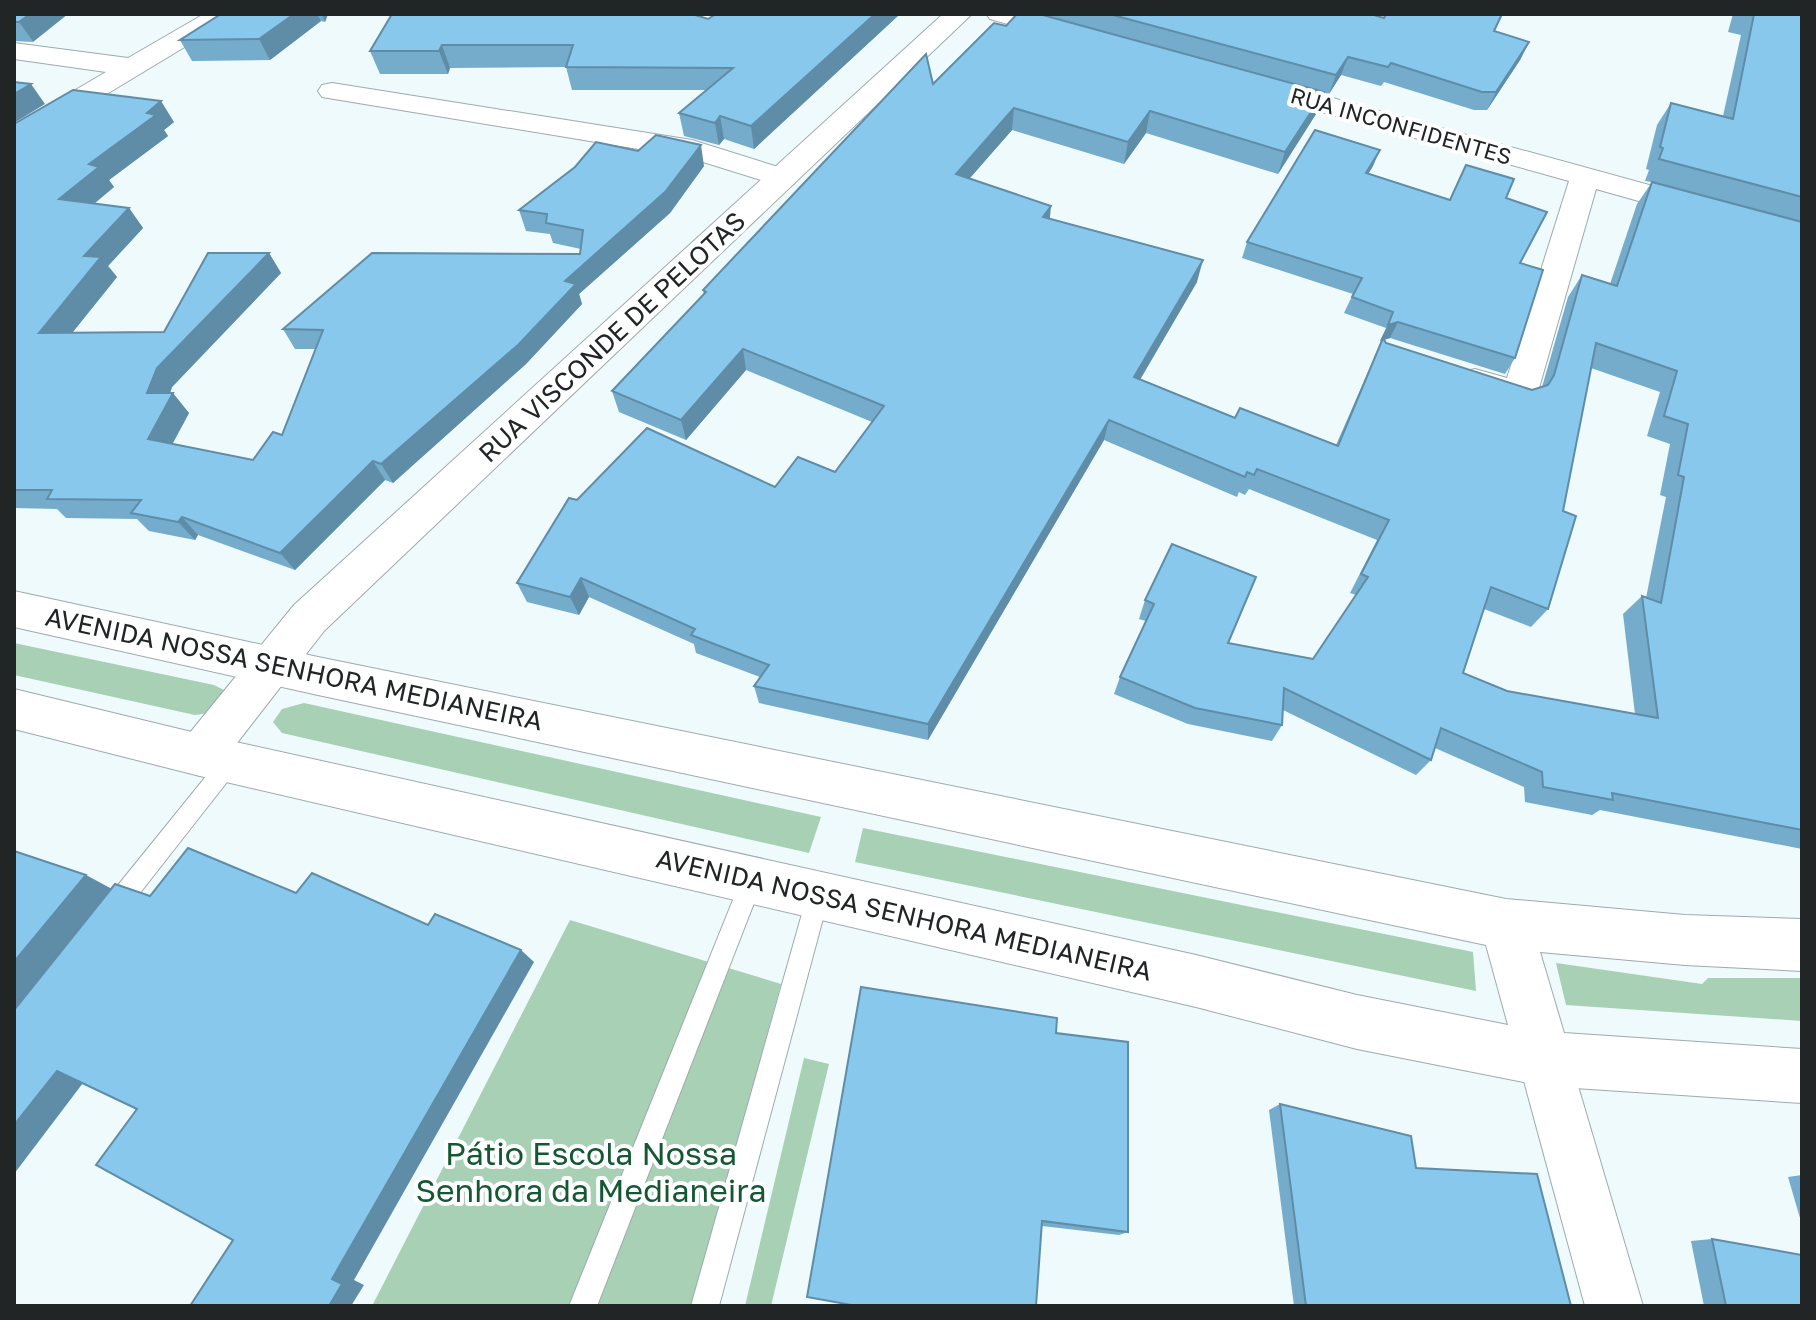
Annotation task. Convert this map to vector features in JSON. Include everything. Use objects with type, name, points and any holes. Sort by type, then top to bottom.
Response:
[{"type":"main road","name":"RUA VISCONDE DE PELOTAS","points":[[216,758],[272,666],[309,618],[959,14]]},
{"type":"main road","name":"AVENIDA NOSSA SENHORA MEDIANEIRA","points":[[14,609],[272,666],[1506,924],[1685,940],[1802,945]]},
{"type":"main road","name":"AVENIDA NOSSA SENHORA MEDIANEIRA","points":[[14,709],[216,758],[1196,981],[1357,1022],[1544,1059],[1802,1076]]},
{"type":"main road","points":[[1506,924],[1544,1059]]},
{"type":"street","points":[[14,138],[222,14]]},
{"type":"street","points":[[999,14],[1090,39]]},
{"type":"street","points":[[14,51],[132,67]]},
{"type":"street","name":"RUA INCONFIDENTES","points":[[1240,81],[1802,237]]},
{"type":"street","points":[[332,91],[692,149],[783,178]]},
{"type":"street","points":[[1448,372],[1519,395],[1585,177]]},
{"type":"street","points":[[1544,1059],[1614,1306]]},
{"type":"lane","points":[[103,923],[216,758]]},
{"type":"lane","points":[[583,1306],[752,880]]},
{"type":"lane","points":[[705,1306],[818,896]]},
{"type":"green space","points":[[14,643],[214,685],[224,690],[224,699],[209,713],[195,715],[14,675]]},
{"type":"green space","points":[[304,703],[821,817],[809,853],[282,733],[273,722],[282,709]]},
{"type":"green space","points":[[863,828],[1473,952],[1476,991],[855,862]]},
{"type":"green space","name":"Pátio Escola Nossa Senhora da Medianeira","points":[[570,920],[781,984],[693,1306],[372,1306]]},
{"type":"green space","points":[[1556,963],[1702,984],[1708,978],[1802,978],[1802,1021],[1566,1005]]},
{"type":"green space","points":[[804,1058],[829,1064],[771,1306],[745,1306]]},
{"type":"building","points":[[14,14],[30,14],[14,22]]},
{"type":"building","points":[[221,14],[294,14],[259,39],[180,40]]},
{"type":"building","points":[[392,14],[692,14],[708,19],[716,14],[875,14],[751,126],[720,116],[715,123],[679,113],[733,68],[566,67],[573,45],[442,45],[439,51],[370,51]]},
{"type":"building","points":[[1017,14],[1039,14],[1324,92],[1285,152],[1150,111],[1128,142],[1014,108],[956,174],[1051,206],[1043,217],[1203,260],[1134,377],[1235,418],[1240,408],[1338,446],[1383,338],[1386,343],[1532,390],[1548,385],[1554,375],[1582,275],[1617,286],[1652,182],[1802,222],[1802,830],[1612,793],[1613,800],[1543,787],[1542,772],[1441,728],[1431,760],[1284,688],[1282,725],[1195,708],[1120,677],[1154,604],[1145,600],[1172,544],[1256,577],[1228,643],[1313,659],[1368,577],[1361,574],[1389,520],[1257,469],[1254,475],[1247,472],[1245,477],[1109,420],[928,724],[754,686],[769,665],[691,635],[695,629],[581,578],[570,597],[517,583],[569,498],[577,500],[647,428],[775,487],[798,457],[835,472],[884,406],[743,349],[681,420],[612,391],[926,54],[933,84],[994,23],[1006,26]],"holes":[[[1596,343],[1677,371],[1664,416],[1688,424],[1678,475],[1684,477],[1661,603],[1642,596],[1658,718],[1507,691],[1463,673],[1491,587],[1548,609],[1576,516],[1563,511]]]},
{"type":"building","points":[[1109,14],[1370,14],[1384,18],[1386,14],[1502,14],[1494,31],[1529,42],[1496,92],[1482,92],[1391,63],[1388,67],[1348,57],[1336,75]]},
{"type":"building","points":[[1754,14],[1802,14],[1802,197],[1659,159],[1671,103],[1733,119]]},
{"type":"building","points":[[14,82],[31,84],[14,94]]},
{"type":"building","points":[[73,90],[161,101],[147,113],[156,115],[89,164],[99,167],[59,199],[129,208],[84,256],[101,257],[39,333],[164,332],[208,253],[269,253],[157,368],[147,393],[173,393],[148,439],[253,460],[273,432],[282,435],[323,330],[283,329],[372,253],[580,254],[583,230],[546,223],[547,214],[519,210],[575,167],[596,142],[638,151],[656,135],[701,145],[665,192],[565,281],[576,284],[518,345],[381,464],[373,461],[280,553],[182,517],[178,522],[131,513],[141,500],[47,499],[52,490],[14,490],[14,124]]},
{"type":"building","points":[[1315,130],[1380,150],[1366,173],[1450,200],[1466,165],[1514,179],[1506,198],[1547,212],[1520,263],[1543,270],[1515,358],[1398,322],[1388,325],[1393,312],[1352,297],[1362,278],[1247,242]]},
{"type":"building","points":[[188,848],[296,893],[312,873],[428,925],[435,914],[521,950],[332,1279],[342,1284],[329,1306],[190,1306],[233,1240],[96,1165],[137,1109],[57,1071],[14,1125],[14,1010],[115,884],[150,896]]},
{"type":"building","points":[[14,851],[86,875],[14,962]]},
{"type":"building","points":[[861,987],[1057,1018],[1056,1033],[1128,1042],[1128,1232],[1042,1221],[1036,1306],[857,1306],[807,1297]]},
{"type":"building","points":[[1280,1104],[1411,1136],[1416,1168],[1537,1174],[1571,1306],[1306,1306]]},
{"type":"building","points":[[1712,1239],[1802,1255],[1802,1306],[1726,1306]]}]
